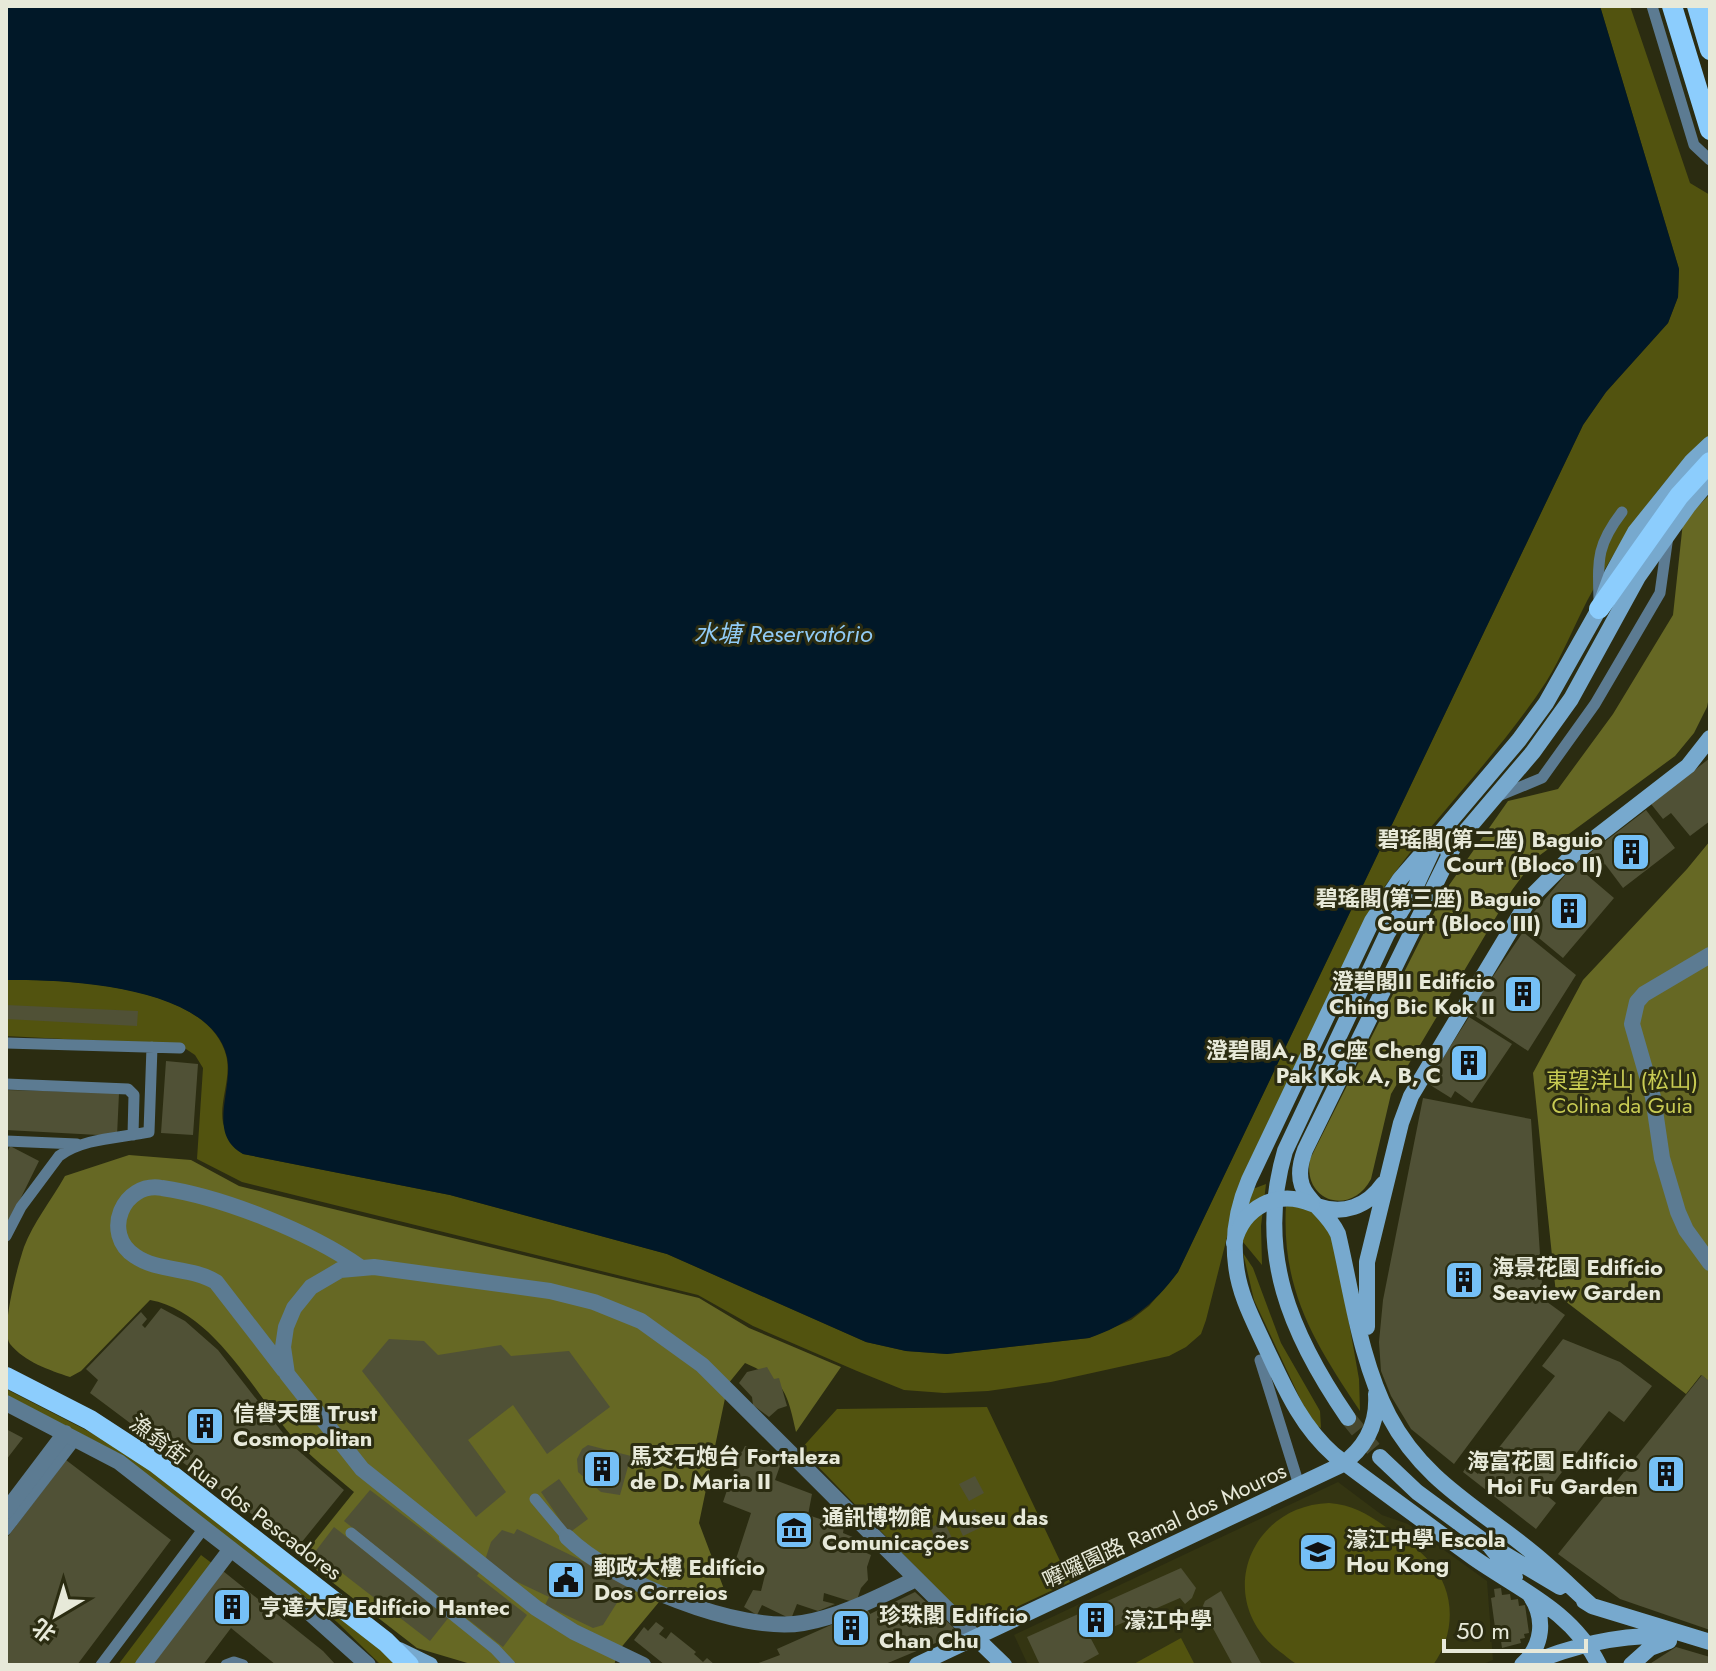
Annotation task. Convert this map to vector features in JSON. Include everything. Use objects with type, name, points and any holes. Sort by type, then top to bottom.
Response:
[{"type":"main road","points":[[1672,6],[1710,130]]},
{"type":"main road","points":[[1697,6],[1710,50]]},
{"type":"main road","points":[[1599,609],[1612,574],[1638,528],[1692,461],[1710,444]]},
{"type":"main road","points":[[1599,1665],[1563,1617],[1478,1560],[1340,1459],[1315,1437],[1293,1405],[1242,1294],[1234,1243],[1240,1205],[1249,1180],[1372,921],[1400,879],[1519,740],[1546,703],[1599,609],[1679,496],[1710,462]]},
{"type":"main road","points":[[1415,888],[1533,752],[1571,699],[1638,577],[1710,480]]},
{"type":"main road","points":[[1368,1359],[1366,1271],[1401,1123],[1411,1096],[1530,898],[1557,868],[1688,766],[1710,738]]},
{"type":"main road","points":[[1348,1418],[1321,1376],[1295,1326],[1282,1288],[1273,1229],[1276,1190],[1292,1133],[1387,934],[1415,888],[1441,832]]},
{"type":"main road","points":[[1455,844],[1303,1154],[1301,1179],[1313,1205],[1326,1214],[1337,1229],[1374,1381],[1398,1432],[1430,1473],[1452,1494],[1533,1553],[1592,1606]]},
{"type":"main road","points":[[1234,1243],[1244,1220],[1263,1203],[1287,1198],[1341,1210],[1363,1204],[1381,1188],[1389,1171]]},
{"type":"main road","name":"漁翁街 Rua dos Pescadores","points":[[6,1377],[90,1420],[156,1463],[386,1642],[430,1665]]},
{"type":"main road","name":"嚤囉園路 Ramal dos Mouros","points":[[917,1665],[1299,1485],[1363,1444],[1374,1423],[1377,1405],[1374,1381]]},
{"type":"main road","points":[[1380,1457],[1417,1492],[1489,1545],[1592,1606],[1707,1641]]},
{"type":"main road","points":[[1489,1545],[1535,1602],[1541,1623],[1535,1648],[1524,1665]]},
{"type":"main road","points":[[1524,1665],[1586,1644],[1656,1636],[1707,1641]]},
{"type":"main road","points":[[976,1638],[1004,1665]]},
{"type":"main road","points":[[1631,1665],[1660,1643],[1707,1641]]},
{"type":"main road","points":[[386,1642],[409,1665]]},
{"type":"street","points":[[1710,955],[1644,994],[1637,1002],[1632,1024],[1653,1097],[1662,1158],[1678,1212],[1686,1230],[1710,1263]]},
{"type":"street","points":[[360,1267],[342,1254],[236,1206],[156,1187],[138,1191],[125,1203],[118,1225],[127,1250],[142,1261],[216,1282],[362,1469],[554,1621],[643,1665]]},
{"type":"street","points":[[287,1374],[284,1341],[294,1308],[306,1292],[340,1270],[360,1267],[550,1291],[594,1302],[641,1321],[673,1341],[702,1365],[976,1638]]},
{"type":"street","name":"漁翁街 Rua dos Pescadores","points":[[6,1403],[119,1462],[315,1615],[368,1665]]},
{"type":"street","points":[[6,1511],[71,1436]]},
{"type":"street","points":[[567,1537],[594,1559],[632,1581],[721,1614],[760,1624],[802,1623],[832,1615],[916,1579]]},
{"type":"street","points":[[143,1665],[231,1549]]},
{"type":"lane","points":[[1652,6],[1694,145],[1710,160]]},
{"type":"lane","points":[[1599,609],[1598,558],[1606,533],[1622,512]]},
{"type":"lane","points":[[1494,798],[1542,778],[1595,704],[1660,593],[1669,532]]},
{"type":"lane","points":[[6,1043],[180,1048]]},
{"type":"lane","points":[[6,1236],[21,1207],[51,1166],[68,1149],[149,1132],[152,1047]]},
{"type":"lane","points":[[6,1084],[128,1089],[134,1095],[133,1135]]},
{"type":"lane","points":[[6,1141],[86,1144]]},
{"type":"lane","points":[[42,1143],[53,1153],[51,1166]]},
{"type":"lane","points":[[1260,1360],[1299,1485]]},
{"type":"lane","points":[[6,1530],[71,1436]]},
{"type":"lane","points":[[535,1499],[567,1537]]},
{"type":"lane","points":[[101,1665],[204,1528]]},
{"type":"lane","points":[[351,1533],[495,1649],[510,1665]]},
{"type":"lane","points":[[226,1665],[234,1662],[243,1665]]},
{"type":"shaded area","points":[[1600,6],[1630,6],[1690,183],[1710,195],[1710,436],[1673,472],[1627,534],[1587,601],[1552,672],[1527,710],[1380,893],[1242,1178],[1206,1320],[1201,1334],[1186,1347],[1169,1356],[1051,1382],[988,1391],[944,1393],[904,1390],[753,1326],[698,1295],[242,1182],[197,1159],[203,1068],[195,1055],[180,1045],[6,1036],[6,980],[97,985],[131,990],[164,1000],[192,1013],[214,1031],[226,1055],[228,1072],[223,1123],[243,1154],[450,1195],[667,1254],[866,1342],[906,1351],[947,1354],[1089,1338],[1131,1320],[1149,1306],[1178,1272],[1583,425],[1606,392],[1668,323],[1678,297],[1679,269]]},
{"type":"shaded area","points":[[1266,1184],[1261,1226],[1262,1265],[1243,1242],[1243,1210],[1250,1190]]},
{"type":"shaded area","points":[[1286,1204],[1314,1211],[1333,1233],[1359,1379],[1360,1411],[1315,1338],[1295,1289],[1286,1235]]},
{"type":"shaded area","points":[[1243,1253],[1253,1268],[1281,1343],[1320,1411],[1321,1428],[1311,1422],[1254,1300]]},
{"type":"shaded area","points":[[6,1389],[123,1449],[382,1650],[395,1665],[381,1665],[337,1622],[120,1454],[6,1395]]},
{"type":"shaded area","points":[[987,1407],[1070,1582],[974,1627],[801,1449],[837,1409]]},
{"type":"shaded area","name":"濠江中學 Escola Hou Kong","points":[[1338,1482],[1382,1515],[1408,1524],[1487,1581],[1493,1660],[1481,1665],[1028,1665],[1014,1635]]},
{"type":"shaded area","points":[[1329,1503],[1348,1506],[1372,1518],[1417,1550],[1438,1573],[1450,1612],[1446,1639],[1433,1665],[1303,1666],[1279,1651],[1259,1630],[1248,1607],[1245,1583],[1249,1559],[1260,1538],[1278,1520],[1301,1508]]},
{"type":"shaded area","points":[[201,1555],[213,1564],[136,1665],[118,1665]]},
{"type":"shaded area","points":[[1181,1638],[1195,1665],[1132,1665]]},
{"type":"green space","points":[[1710,494],[1710,692],[1707,707],[1694,733],[1675,756],[1536,858],[1512,890],[1391,1094],[1371,1179],[1352,1198],[1341,1201],[1330,1199],[1313,1186],[1310,1159],[1445,891],[1508,801],[1558,789],[1613,714],[1673,615],[1683,522]]},
{"type":"green space","name":"東望洋山 (松山) Colina da Guia","points":[[1710,841],[1710,1382],[1701,1375],[1686,1394],[1556,1294],[1533,1073],[1583,980]]},
{"type":"green space","points":[[129,1155],[191,1160],[239,1186],[699,1298],[749,1328],[841,1367],[796,1432],[782,1388],[768,1375],[745,1363],[728,1384],[699,1523],[727,1597],[659,1602],[619,1650],[614,1665],[474,1665],[417,1648],[301,1558],[354,1492],[297,1442],[229,1354],[193,1319],[172,1307],[150,1300],[81,1371],[70,1377],[30,1361],[10,1344],[7,1337],[8,1312],[24,1247],[65,1176]]},
{"type":"water","name":"水塘 Reservatório","points":[[6,6],[1600,6],[1679,269],[1678,297],[1668,323],[1606,392],[1583,425],[1178,1272],[1149,1304],[1116,1327],[1089,1338],[947,1354],[906,1351],[866,1342],[667,1254],[450,1195],[243,1154],[232,1145],[224,1123],[227,1057],[215,1033],[194,1014],[132,991],[62,981],[6,980]]},
{"type":"building","points":[[1710,758],[1710,821],[1690,836],[1671,813],[1663,819],[1651,804]]},
{"type":"building","name":"碧瑤閣(第二座) Baguio Court (Bloco II)","points":[[1646,810],[1675,848],[1623,888],[1605,864],[1597,870],[1586,856]]},
{"type":"building","name":"碧瑤閣(第三座) Baguio Court (Bloco III)","points":[[1578,860],[1591,871],[1587,875],[1614,898],[1563,958],[1523,925]]},
{"type":"building","name":"澄碧閣II Edifício Ching Bic Kok II","points":[[1523,932],[1576,975],[1528,1051],[1469,1012]]},
{"type":"building","points":[[6,1005],[138,1011],[137,1026],[6,1019]]},
{"type":"building","name":"澄碧閣A, B, C座 Cheng Pak Kok A, B, C","points":[[1469,1017],[1512,1044],[1472,1103],[1455,1091],[1451,1098],[1427,1083]]},
{"type":"building","points":[[166,1061],[198,1064],[193,1135],[161,1133]]},
{"type":"building","points":[[6,1090],[119,1093],[117,1136],[6,1130]]},
{"type":"building","name":"海景花園 Edifício Seaview Garden","points":[[1423,1098],[1531,1119],[1543,1299],[1565,1315],[1454,1464],[1411,1429],[1391,1396],[1381,1371],[1379,1342],[1383,1300]]},
{"type":"building","points":[[10,1146],[39,1161],[6,1228],[6,1155]]},
{"type":"building","name":"信譽天匯 Trust Cosmopolitan","points":[[161,1308],[185,1321],[218,1350],[293,1446],[344,1490],[297,1548],[90,1393],[98,1380],[86,1369],[141,1312],[147,1319],[142,1325],[145,1328]]},
{"type":"building","points":[[389,1339],[424,1341],[438,1355],[501,1345],[511,1356],[569,1351],[610,1407],[547,1454],[513,1405],[468,1440],[506,1492],[476,1517],[362,1371]]},
{"type":"building","points":[[1563,1339],[1620,1362],[1652,1386],[1624,1422],[1609,1411],[1545,1494],[1556,1503],[1536,1529],[1463,1472],[1467,1466],[1478,1474],[1483,1468],[1473,1460],[1480,1451],[1490,1459],[1555,1376],[1542,1366]]},
{"type":"building","points":[[767,1367],[774,1379],[779,1378],[787,1406],[769,1417],[753,1405],[752,1397],[739,1383],[747,1372]]},
{"type":"building","name":"海富花園 Edifício Hoi Fu Garden","points":[[1702,1375],[1710,1382],[1710,1630],[1620,1599],[1558,1554]]},
{"type":"building","points":[[6,1429],[23,1438],[6,1460]]},
{"type":"building","name":"馬交石炮台 Fortaleza de D. Maria II","points":[[588,1445],[631,1456],[620,1495],[601,1492],[578,1472],[577,1459]]},
{"type":"building","name":"通訊博物館 Museu das Comunicações","points":[[745,1446],[768,1451],[781,1463],[775,1480],[812,1494],[808,1515],[844,1527],[843,1533],[860,1540],[862,1551],[871,1555],[867,1567],[868,1580],[861,1588],[856,1603],[824,1593],[823,1601],[835,1604],[818,1611],[797,1604],[791,1619],[762,1605],[757,1615],[744,1607],[753,1590],[761,1591],[766,1571],[736,1559],[751,1513],[723,1502],[739,1455],[732,1453],[732,1449],[742,1452]]},
{"type":"building","points":[[66,1460],[171,1540],[77,1665],[6,1665],[6,1539]]},
{"type":"building","points":[[975,1476],[984,1493],[969,1501],[959,1484]]},
{"type":"building","points":[[559,1479],[588,1519],[569,1533],[541,1492]]},
{"type":"building","points":[[370,1490],[479,1573],[477,1576],[527,1615],[503,1647],[344,1521]]},
{"type":"building","points":[[975,1509],[984,1526],[963,1536],[955,1519]]},
{"type":"building","points":[[944,1521],[952,1538],[939,1545],[930,1528]]},
{"type":"building","points":[[334,1527],[449,1617],[430,1641],[315,1552]]},
{"type":"building","name":"郵政大樓 Edifício Dos Correios","points":[[517,1529],[624,1581],[627,1586],[603,1625],[593,1628],[545,1605],[549,1597],[505,1576],[490,1564],[486,1557],[491,1542],[502,1530],[514,1534]]},
{"type":"building","name":"濠江中學","points":[[1181,1568],[1196,1588],[1185,1604],[1180,1598],[1090,1637],[1099,1654],[1079,1665],[1040,1665],[1027,1637]]},
{"type":"building","name":"亨達大廈 Edifício Hantec","points":[[223,1571],[323,1651],[336,1665],[276,1665],[231,1628],[203,1665],[152,1665]]},
{"type":"building","points":[[1501,1588],[1502,1595],[1510,1594],[1511,1600],[1518,1599],[1519,1606],[1525,1605],[1529,1633],[1520,1639],[1521,1643],[1502,1648],[1500,1634],[1496,1635],[1491,1598],[1495,1597],[1494,1589]]},
{"type":"building","name":"濠江中學","points":[[1221,1591],[1262,1665],[1233,1665],[1202,1608],[1205,1601]]},
{"type":"building","points":[[915,1592],[954,1628],[955,1635],[883,1665],[753,1665],[780,1655],[777,1649],[867,1609],[870,1614]]},
{"type":"building","points":[[656,1622],[664,1628],[659,1634],[666,1639],[671,1632],[696,1652],[694,1654],[703,1662],[707,1658],[715,1665],[665,1665],[634,1640],[644,1627],[648,1631]]},
{"type":"building","points":[[1676,1647],[1710,1657],[1710,1665],[1648,1665]]},
{"type":"tunnel","points":[[1348,1418],[1380,1457]]},
{"type":"place","name":"碧瑤閣(第二座) Baguio Court (Bloco II)","points":[[1631,852]]},
{"type":"place","name":"碧瑤閣(第三座) Baguio Court (Bloco III)","points":[[1569,911]]},
{"type":"place","name":"澄碧閣II Edifício Ching Bic Kok II","points":[[1523,994]]},
{"type":"place","name":"澄碧閣A, B, C座 Cheng Pak Kok A, B, C","points":[[1469,1063]]},
{"type":"place","name":"海景花園 Edifício Seaview Garden","points":[[1464,1280]]},
{"type":"place","name":"信譽天匯 Trust Cosmopolitan","points":[[205,1426]]},
{"type":"place","name":"馬交石炮台 Fortaleza de D. Maria II","points":[[602,1469]]},
{"type":"place","name":"海富花園 Edifício Hoi Fu Garden","points":[[1666,1474]]},
{"type":"place","name":"通訊博物館 Museu das Comunicações","points":[[794,1530]]},
{"type":"place","name":"濠江中學 Escola Hou Kong","points":[[1318,1552]]},
{"type":"place","name":"郵政大樓 Edifício Dos Correios","points":[[566,1580]]},
{"type":"place","name":"亨達大廈 Edifício Hantec","points":[[232,1607]]},
{"type":"place","name":"濠江中學","points":[[1096,1620]]},
{"type":"place","name":"珍珠閣 Edifício Chan Chu","points":[[851,1628]]}]
